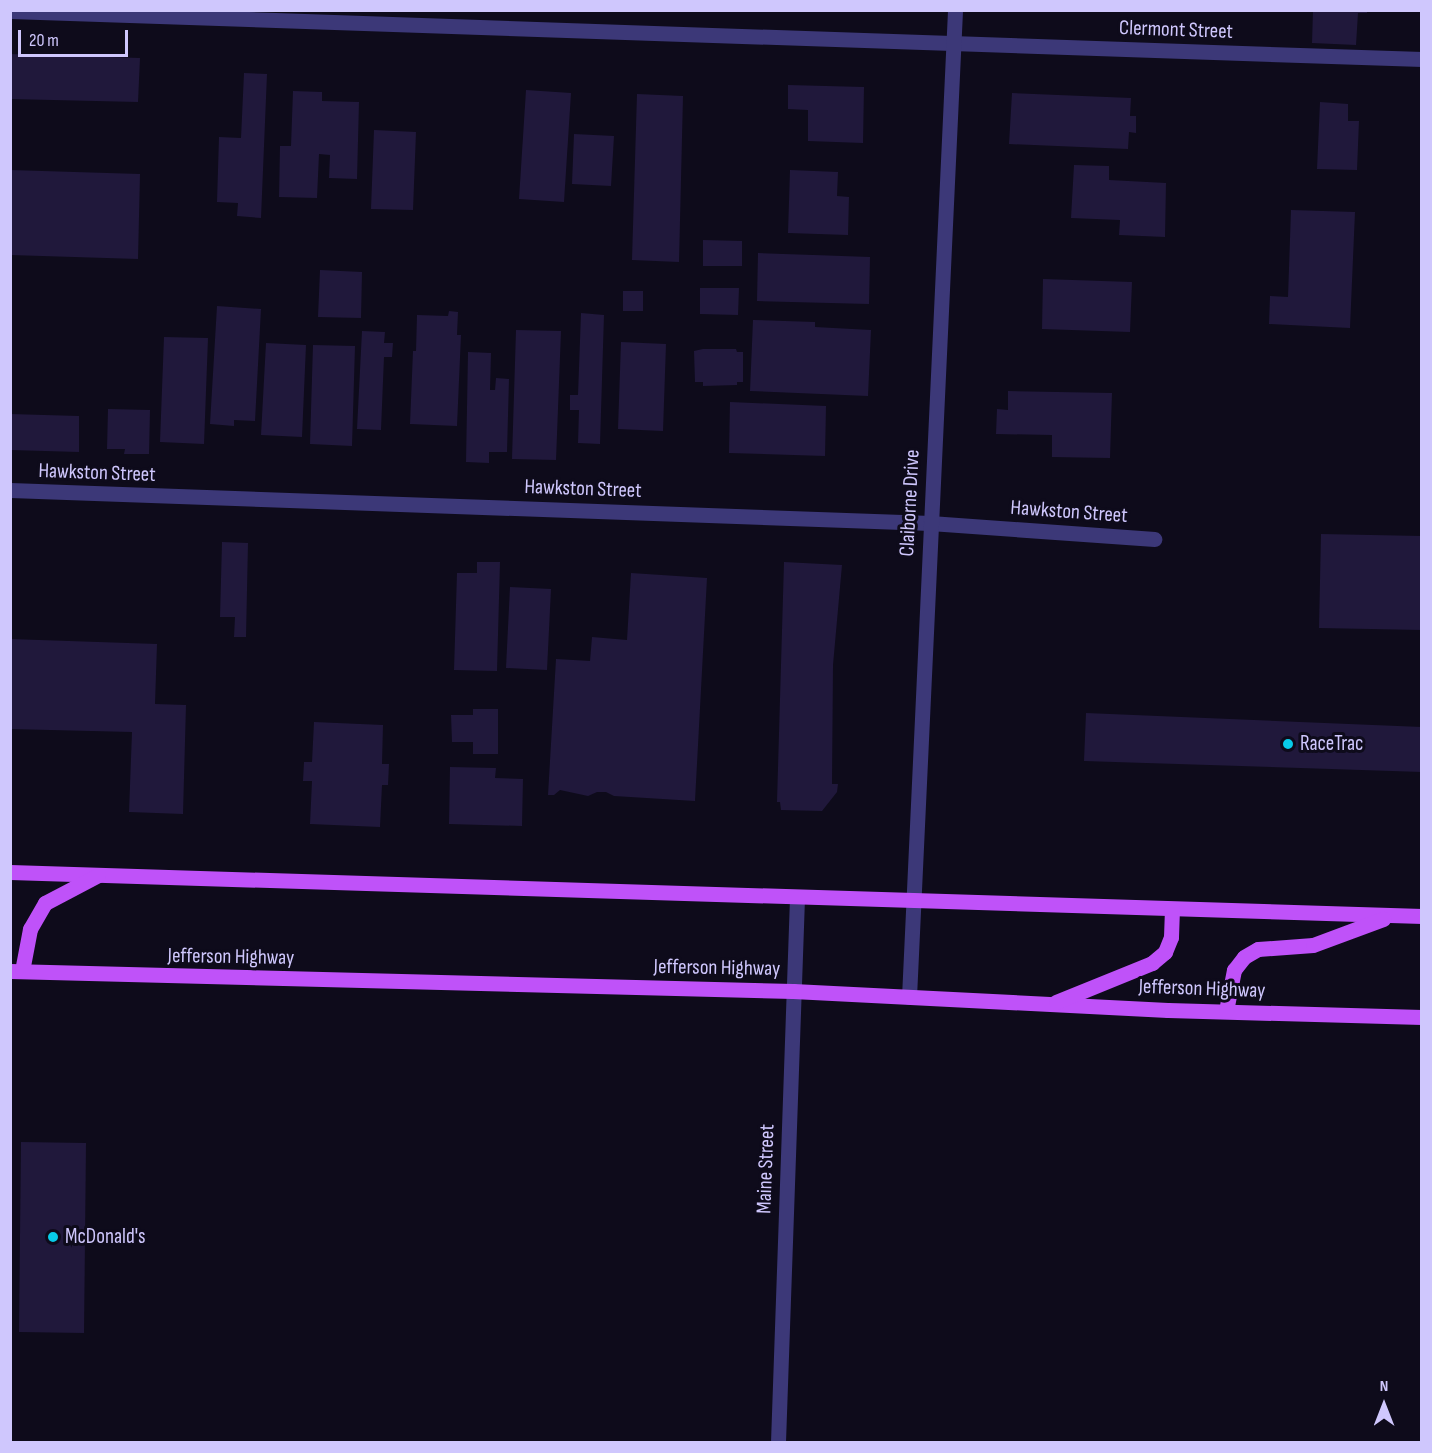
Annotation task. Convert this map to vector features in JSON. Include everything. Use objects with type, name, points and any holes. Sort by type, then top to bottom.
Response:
[{"type":"main road","points":[[10,872],[1422,916]]},
{"type":"main road","points":[[16,971],[30,929],[45,903],[101,874]]},
{"type":"main road","points":[[1051,1004],[1152,963],[1165,952],[1172,937],[1172,909]]},
{"type":"main road","points":[[1226,1011],[1234,970],[1244,957],[1258,949],[1313,945],[1392,915]]},
{"type":"main road","name":"Jefferson Highway","points":[[16,971],[793,991],[1051,1004],[1422,1017]]},
{"type":"street","name":"Clermont Street","points":[[10,10],[1422,59]]},
{"type":"street","name":"Claiborne Drive","points":[[909,997],[955,10]]},
{"type":"street","name":"Hawkston Street","points":[[10,490],[930,523],[1154,539]]},
{"type":"street","name":"Maine Street","points":[[778,1443],[796,897]]},
{"type":"building","points":[[1313,10],[1367,10],[1367,13],[1358,13],[1356,45],[1312,43]]},
{"type":"building","points":[[10,54],[140,58],[138,102],[10,99]]},
{"type":"building","points":[[244,73],[267,74],[261,218],[237,216],[238,203],[217,202],[219,137],[241,138]]},
{"type":"building","points":[[788,85],[864,87],[863,143],[808,141],[808,110],[788,109]]},
{"type":"building","points":[[526,90],[571,93],[564,202],[519,199]]},
{"type":"building","points":[[293,91],[322,92],[322,101],[359,102],[357,179],[329,178],[330,155],[319,154],[317,198],[279,197],[280,146],[291,146]]},
{"type":"building","points":[[1012,93],[1131,98],[1130,116],[1136,116],[1136,133],[1129,132],[1128,149],[1009,144]]},
{"type":"building","points":[[637,94],[683,96],[679,262],[632,260]]},
{"type":"building","points":[[1320,102],[1348,104],[1348,121],[1359,121],[1357,170],[1317,169]]},
{"type":"building","points":[[374,130],[416,132],[413,210],[371,209]]},
{"type":"building","points":[[574,134],[614,136],[611,186],[572,184]]},
{"type":"building","points":[[1074,165],[1109,166],[1109,180],[1166,183],[1165,237],[1119,235],[1120,220],[1071,218]]},
{"type":"building","points":[[10,170],[140,174],[138,259],[10,255]]},
{"type":"building","points":[[790,170],[838,172],[837,196],[849,197],[848,235],[788,233]]},
{"type":"building","points":[[1291,210],[1355,212],[1350,328],[1269,324],[1270,296],[1288,297]]},
{"type":"building","points":[[703,240],[742,241],[742,266],[703,266]]},
{"type":"building","points":[[758,253],[870,257],[869,304],[757,301]]},
{"type":"building","points":[[320,270],[362,272],[361,318],[318,317]]},
{"type":"building","points":[[1043,279],[1132,282],[1130,332],[1042,329]]},
{"type":"building","points":[[700,288],[739,288],[738,315],[700,314]]},
{"type":"building","points":[[623,291],[643,291],[643,311],[623,311]]},
{"type":"building","points":[[217,306],[261,309],[255,421],[234,420],[234,426],[210,424]]},
{"type":"building","points":[[449,311],[458,312],[457,335],[461,335],[457,426],[410,424],[417,315],[448,316]]},
{"type":"building","points":[[581,313],[604,315],[600,444],[578,443],[579,410],[570,410],[570,395],[578,395]]},
{"type":"building","points":[[753,320],[815,322],[815,327],[871,330],[868,396],[750,391]]},
{"type":"building","points":[[516,330],[561,331],[556,460],[512,459]]},
{"type":"building","points":[[362,331],[385,332],[384,343],[393,343],[392,357],[384,357],[381,430],[357,429]]},
{"type":"building","points":[[164,337],[208,338],[204,444],[160,442]]},
{"type":"building","points":[[621,342],[666,344],[663,431],[618,429]]},
{"type":"building","points":[[266,343],[306,345],[302,437],[261,435]]},
{"type":"building","points":[[313,345],[355,346],[352,446],[310,444]]},
{"type":"building","points":[[736,349],[737,352],[743,352],[743,382],[737,382],[737,385],[703,386],[703,382],[695,382],[694,351]]},
{"type":"building","points":[[468,352],[491,353],[490,390],[495,390],[496,378],[509,379],[507,452],[489,452],[489,463],[466,462]]},
{"type":"building","points":[[1008,391],[1112,393],[1110,458],[1052,457],[1052,435],[996,434],[997,409],[1008,410]]},
{"type":"building","points":[[730,402],[826,406],[825,456],[729,453]]},
{"type":"building","points":[[108,409],[150,410],[149,454],[124,454],[125,449],[107,449]]},
{"type":"building","points":[[10,414],[79,416],[79,452],[10,450]]},
{"type":"building","points":[[1321,534],[1422,536],[1422,630],[1319,628]]},
{"type":"building","points":[[222,542],[248,543],[246,637],[234,637],[235,617],[220,617]]},
{"type":"building","points":[[477,562],[500,562],[497,671],[454,670],[457,573],[477,573]]},
{"type":"building","points":[[784,562],[842,565],[833,665],[832,784],[838,784],[837,792],[822,811],[781,810],[780,802],[777,802]]},
{"type":"building","points":[[631,573],[707,578],[695,801],[614,796],[606,792],[597,792],[588,796],[560,790],[554,795],[548,795],[556,659],[590,661],[592,637],[627,640]]},
{"type":"building","points":[[510,587],[551,589],[547,670],[506,668]]},
{"type":"building","points":[[10,639],[157,644],[155,704],[186,705],[183,814],[129,812],[132,732],[10,729]]},
{"type":"building","points":[[473,709],[498,709],[498,754],[473,754],[473,742],[452,742],[451,715],[473,715]]},
{"type":"building","points":[[1086,713],[1422,727],[1422,772],[1084,761]]},
{"type":"building","points":[[314,722],[383,725],[382,764],[389,764],[388,785],[382,785],[380,827],[310,824],[312,781],[303,781],[304,762],[312,762]]},
{"type":"building","points":[[450,767],[496,768],[495,778],[523,779],[522,826],[449,824]]},
{"type":"building","name":"McDonald's","points":[[21,1142],[86,1143],[84,1333],[19,1332]]},
{"type":"place","name":"RaceTrac","points":[[1288,744]]},
{"type":"place","name":"McDonald's","points":[[53,1237]]}]
